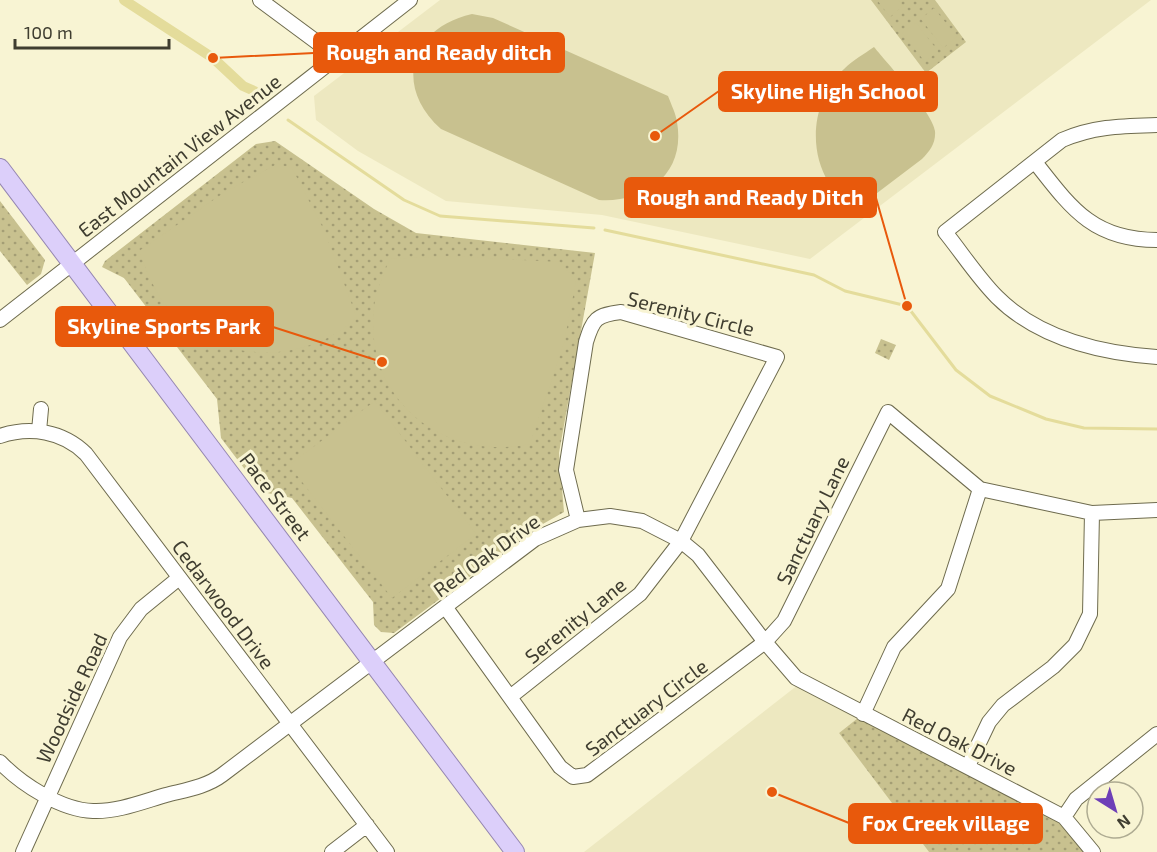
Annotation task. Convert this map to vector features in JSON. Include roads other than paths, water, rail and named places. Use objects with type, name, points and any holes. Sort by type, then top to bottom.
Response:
[{"type":"main road","name":"Pace Street","points":[[0,168],[515,852]]},
{"type":"street","name":"East Mountain View Avenue","points":[[0,320],[410,0]]},
{"type":"street","points":[[270,3],[336,57]]},
{"type":"street","points":[[1157,125],[1104,127],[1082,131],[1062,140],[945,232],[998,297],[1029,321],[1060,337],[1090,348],[1157,357]]},
{"type":"street","points":[[1035,162],[1068,204],[1096,228],[1137,240],[1157,240]]},
{"type":"street","name":"Serenity Circle","points":[[578,520],[566,470],[586,342],[592,322],[604,314],[621,312],[777,357],[681,541]]},
{"type":"street","points":[[39,431],[41,409]]},
{"type":"street","name":"Sanctuary Lane","points":[[765,642],[784,621],[888,412],[980,489]]},
{"type":"street","name":"Cedarwood Drive","points":[[0,436],[23,431],[39,431],[69,441],[86,454],[387,852]]},
{"type":"street","points":[[863,714],[894,647],[948,589],[980,489],[1092,513],[1157,510]]},
{"type":"street","points":[[968,766],[989,722],[1003,705],[1053,667],[1075,645],[1090,614],[1092,513]]},
{"type":"street","name":"Red Oak Drive","points":[[0,762],[27,786],[81,809],[103,810],[204,785],[222,776],[536,539],[578,520],[610,516],[642,521],[681,541],[698,555],[765,642],[796,678],[1064,817],[1093,852]]},
{"type":"street","name":"Serenity Lane","points":[[510,697],[640,594],[681,541]]},
{"type":"street","name":"Woodside Road","points":[[23,852],[120,637],[141,609],[179,578]]},
{"type":"street","name":"Sanctuary Circle","points":[[446,608],[560,767],[573,777],[587,775],[765,642]]},
{"type":"street","points":[[1064,817],[1076,799],[1157,734]]},
{"type":"street","points":[[332,852],[367,825]]},
{"type":"waterway","points":[[124,0],[213,58],[243,86],[261,94]]},
{"type":"waterway","points":[[288,120],[404,200],[440,216],[594,228]]},
{"type":"waterway","points":[[605,230],[814,275],[845,291],[907,306],[956,370],[990,396],[1046,419],[1084,428],[1157,429]]},
{"type":"place","name":"Rough and Ready ditch","points":[[213,58]]},
{"type":"place","name":"Skyline High School","points":[[655,136]]},
{"type":"place","name":"Rough and Ready Ditch","points":[[907,306]]},
{"type":"place","name":"Skyline Sports Park","points":[[382,362]]},
{"type":"place","name":"Fox Creek village","points":[[772,792]]}]
